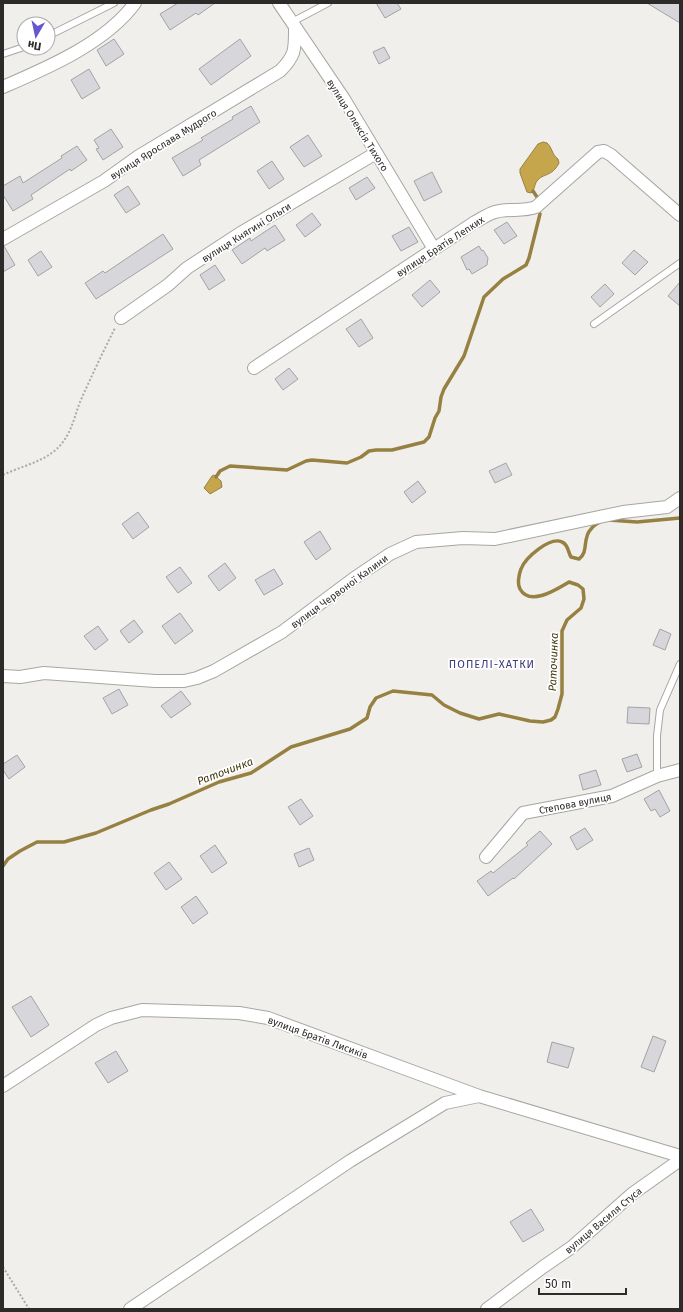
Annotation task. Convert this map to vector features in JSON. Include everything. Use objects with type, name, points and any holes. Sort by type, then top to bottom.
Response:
[{"type":"street","points":[[3,88],[48,68],[87,45],[130,11],[135,3]]},
{"type":"street","name":"вулиця Олексія Тихого","points":[[279,3],[344,98],[434,248]]},
{"type":"street","name":"вулиця Ярослава Мудрого","points":[[3,239],[104,181],[139,156],[280,71],[293,56],[295,48],[293,25]]},
{"type":"street","name":"вулиця Братів Лепких","points":[[254,368],[434,248],[494,212],[502,210],[527,210],[536,207],[598,152],[604,151],[610,155],[680,215]]},
{"type":"street","name":"вулиця Княгині Ольги","points":[[121,318],[168,285],[187,268],[239,234],[376,153]]},
{"type":"street","name":"вулиця Червоної Калини","points":[[3,676],[20,677],[44,673],[155,681],[184,681],[197,678],[214,671],[282,632],[390,554],[416,542],[463,538],[495,539],[623,512],[667,507],[680,498]]},
{"type":"street","name":"Степова вулиця","points":[[486,856],[523,813],[612,796],[657,776],[680,770]]},
{"type":"street","name":"вулиця Братів Лисиків","points":[[3,1086],[96,1025],[111,1018],[142,1010],[238,1013],[268,1018],[479,1096],[680,1156]]},
{"type":"street","name":"вулиця Братів Лисиків","points":[[130,1309],[350,1161],[445,1103],[479,1096]]},
{"type":"street","name":"вулиця Василя Стуса","points":[[487,1309],[572,1247],[632,1194],[680,1160]]},
{"type":"lane","points":[[56,32],[114,3]]},
{"type":"lane","points":[[293,25],[328,3]]},
{"type":"lane","points":[[3,54],[16,50]]},
{"type":"lane","points":[[594,324],[680,263]]},
{"type":"lane","points":[[657,776],[657,736],[660,710],[680,664]]},
{"type":"path","points":[[3,475],[41,459],[53,452],[67,437],[102,353],[121,318]]},
{"type":"path","points":[[3,1267],[29,1309]]},
{"type":"shaded area","points":[[543,142],[549,145],[559,163],[551,173],[537,181],[531,193],[527,192],[520,169],[538,144]]},
{"type":"shaded area","points":[[214,475],[221,481],[222,487],[210,494],[204,488]]},
{"type":"building","points":[[178,3],[215,3],[198,15],[196,13],[170,30],[160,14]]},
{"type":"building","points":[[376,3],[397,3],[401,9],[385,18]]},
{"type":"building","points":[[647,3],[680,3],[680,23]]},
{"type":"building","points":[[114,39],[124,54],[106,66],[97,50]]},
{"type":"building","points":[[240,39],[251,56],[211,85],[199,69]]},
{"type":"building","points":[[384,47],[390,58],[379,64],[373,52]]},
{"type":"building","points":[[89,69],[100,88],[82,99],[71,80]]},
{"type":"building","points":[[251,106],[260,122],[199,160],[201,165],[183,176],[172,158],[203,140],[201,138],[233,119],[232,117]]},
{"type":"building","points":[[111,129],[123,147],[103,160],[96,149],[99,148],[94,140]]},
{"type":"building","points":[[308,135],[322,156],[304,167],[290,147]]},
{"type":"building","points":[[77,146],[87,160],[71,171],[70,169],[31,195],[33,199],[13,211],[3,195],[3,186],[20,176],[23,183],[62,158],[61,156]]},
{"type":"building","points":[[272,161],[284,179],[269,189],[257,171]]},
{"type":"building","points":[[432,172],[442,192],[424,201],[414,181]]},
{"type":"building","points":[[367,177],[375,188],[356,200],[349,188]]},
{"type":"building","points":[[128,186],[140,204],[126,213],[114,195]]},
{"type":"building","points":[[312,213],[321,225],[305,237],[296,225]]},
{"type":"building","points":[[507,222],[517,236],[504,244],[494,230]]},
{"type":"building","points":[[275,225],[285,240],[267,251],[265,248],[242,264],[232,250],[250,238],[251,241]]},
{"type":"building","points":[[409,227],[418,242],[401,251],[392,236]]},
{"type":"building","points":[[163,234],[173,249],[96,299],[85,283],[103,271],[105,273]]},
{"type":"building","points":[[3,246],[15,265],[3,272]]},
{"type":"building","points":[[479,246],[488,258],[487,265],[472,274],[469,269],[467,270],[461,257]]},
{"type":"building","points":[[634,250],[648,262],[635,275],[622,263]]},
{"type":"building","points":[[41,251],[52,267],[38,276],[28,260]]},
{"type":"building","points":[[215,265],[225,280],[209,290],[200,275]]},
{"type":"building","points":[[430,280],[440,292],[422,307],[412,295]]},
{"type":"building","points":[[680,282],[680,306],[668,296]]},
{"type":"building","points":[[605,284],[614,294],[600,307],[591,297]]},
{"type":"building","points":[[361,319],[373,338],[359,347],[346,329]]},
{"type":"building","points":[[289,368],[298,379],[283,390],[275,379]]},
{"type":"building","points":[[506,463],[512,475],[495,483],[489,471]]},
{"type":"building","points":[[418,481],[426,492],[412,503],[404,492]]},
{"type":"building","points":[[138,512],[149,527],[133,539],[122,524]]},
{"type":"building","points":[[320,531],[331,549],[316,560],[304,542]]},
{"type":"building","points":[[225,563],[236,578],[219,591],[208,576]]},
{"type":"building","points":[[180,567],[192,583],[178,593],[166,577]]},
{"type":"building","points":[[274,569],[283,584],[264,595],[255,580]]},
{"type":"building","points":[[180,613],[193,631],[175,644],[162,626]]},
{"type":"building","points":[[134,620],[143,632],[129,643],[120,631]]},
{"type":"building","points":[[98,626],[108,640],[95,650],[84,636]]},
{"type":"building","points":[[660,629],[671,634],[665,650],[653,645]]},
{"type":"building","points":[[119,689],[128,705],[112,714],[103,698]]},
{"type":"building","points":[[181,691],[191,704],[171,718],[161,706]]},
{"type":"building","points":[[628,707],[650,708],[649,724],[627,723]]},
{"type":"building","points":[[637,754],[642,767],[627,772],[622,759]]},
{"type":"building","points":[[17,755],[25,767],[9,779],[3,770],[3,764]]},
{"type":"building","points":[[596,770],[601,785],[583,790],[579,775]]},
{"type":"building","points":[[659,790],[670,811],[660,817],[655,809],[651,811],[644,799]]},
{"type":"building","points":[[301,799],[313,816],[300,825],[288,807]]},
{"type":"building","points":[[585,828],[593,840],[577,850],[570,837]]},
{"type":"building","points":[[540,831],[552,844],[514,879],[513,878],[488,896],[477,881],[491,871],[493,873],[528,845],[526,843]]},
{"type":"building","points":[[215,845],[227,863],[212,873],[200,856]]},
{"type":"building","points":[[309,848],[314,860],[299,867],[294,854]]},
{"type":"building","points":[[169,862],[182,879],[166,890],[154,873]]},
{"type":"building","points":[[196,896],[208,913],[193,924],[181,907]]},
{"type":"building","points":[[31,996],[49,1025],[31,1037],[12,1007]]},
{"type":"building","points":[[653,1036],[666,1041],[654,1072],[641,1067]]},
{"type":"building","points":[[552,1042],[574,1048],[568,1068],[547,1062]]},
{"type":"building","points":[[116,1051],[128,1071],[108,1083],[95,1063]]},
{"type":"building","points":[[531,1209],[544,1230],[523,1242],[510,1222]]},
{"type":"waterway","points":[[533,191],[537,197]]},
{"type":"waterway","points":[[216,477],[220,471],[230,466],[287,470],[306,461],[312,460],[347,463],[361,457],[369,451],[392,450],[424,442],[429,437],[435,418],[439,411],[444,389],[464,356],[484,297],[503,279],[526,265],[540,214]]},
{"type":"waterway","name":"Раточинка","points":[[609,520],[637,522],[680,518]]},
{"type":"waterway","name":"Раточинка","points":[[3,866],[8,859],[37,842],[64,842],[96,833],[219,782],[251,773],[291,747],[350,729],[367,718],[370,707],[376,698],[393,691],[432,695],[444,705],[460,713],[479,719],[499,714],[530,721],[543,722],[551,720],[555,717],[562,694],[562,631],[567,620],[581,608],[584,599],[583,589],[578,585],[569,582],[544,595],[537,597],[530,596],[524,594],[519,587],[518,582],[521,569],[527,559],[538,549],[551,542],[557,541],[564,543],[567,546],[571,557],[579,559],[584,553],[588,533],[593,527],[602,521]]},
{"type":"district","name":"ПОПЕЛІ-ХАТКИ","points":[[492,664]]}]
